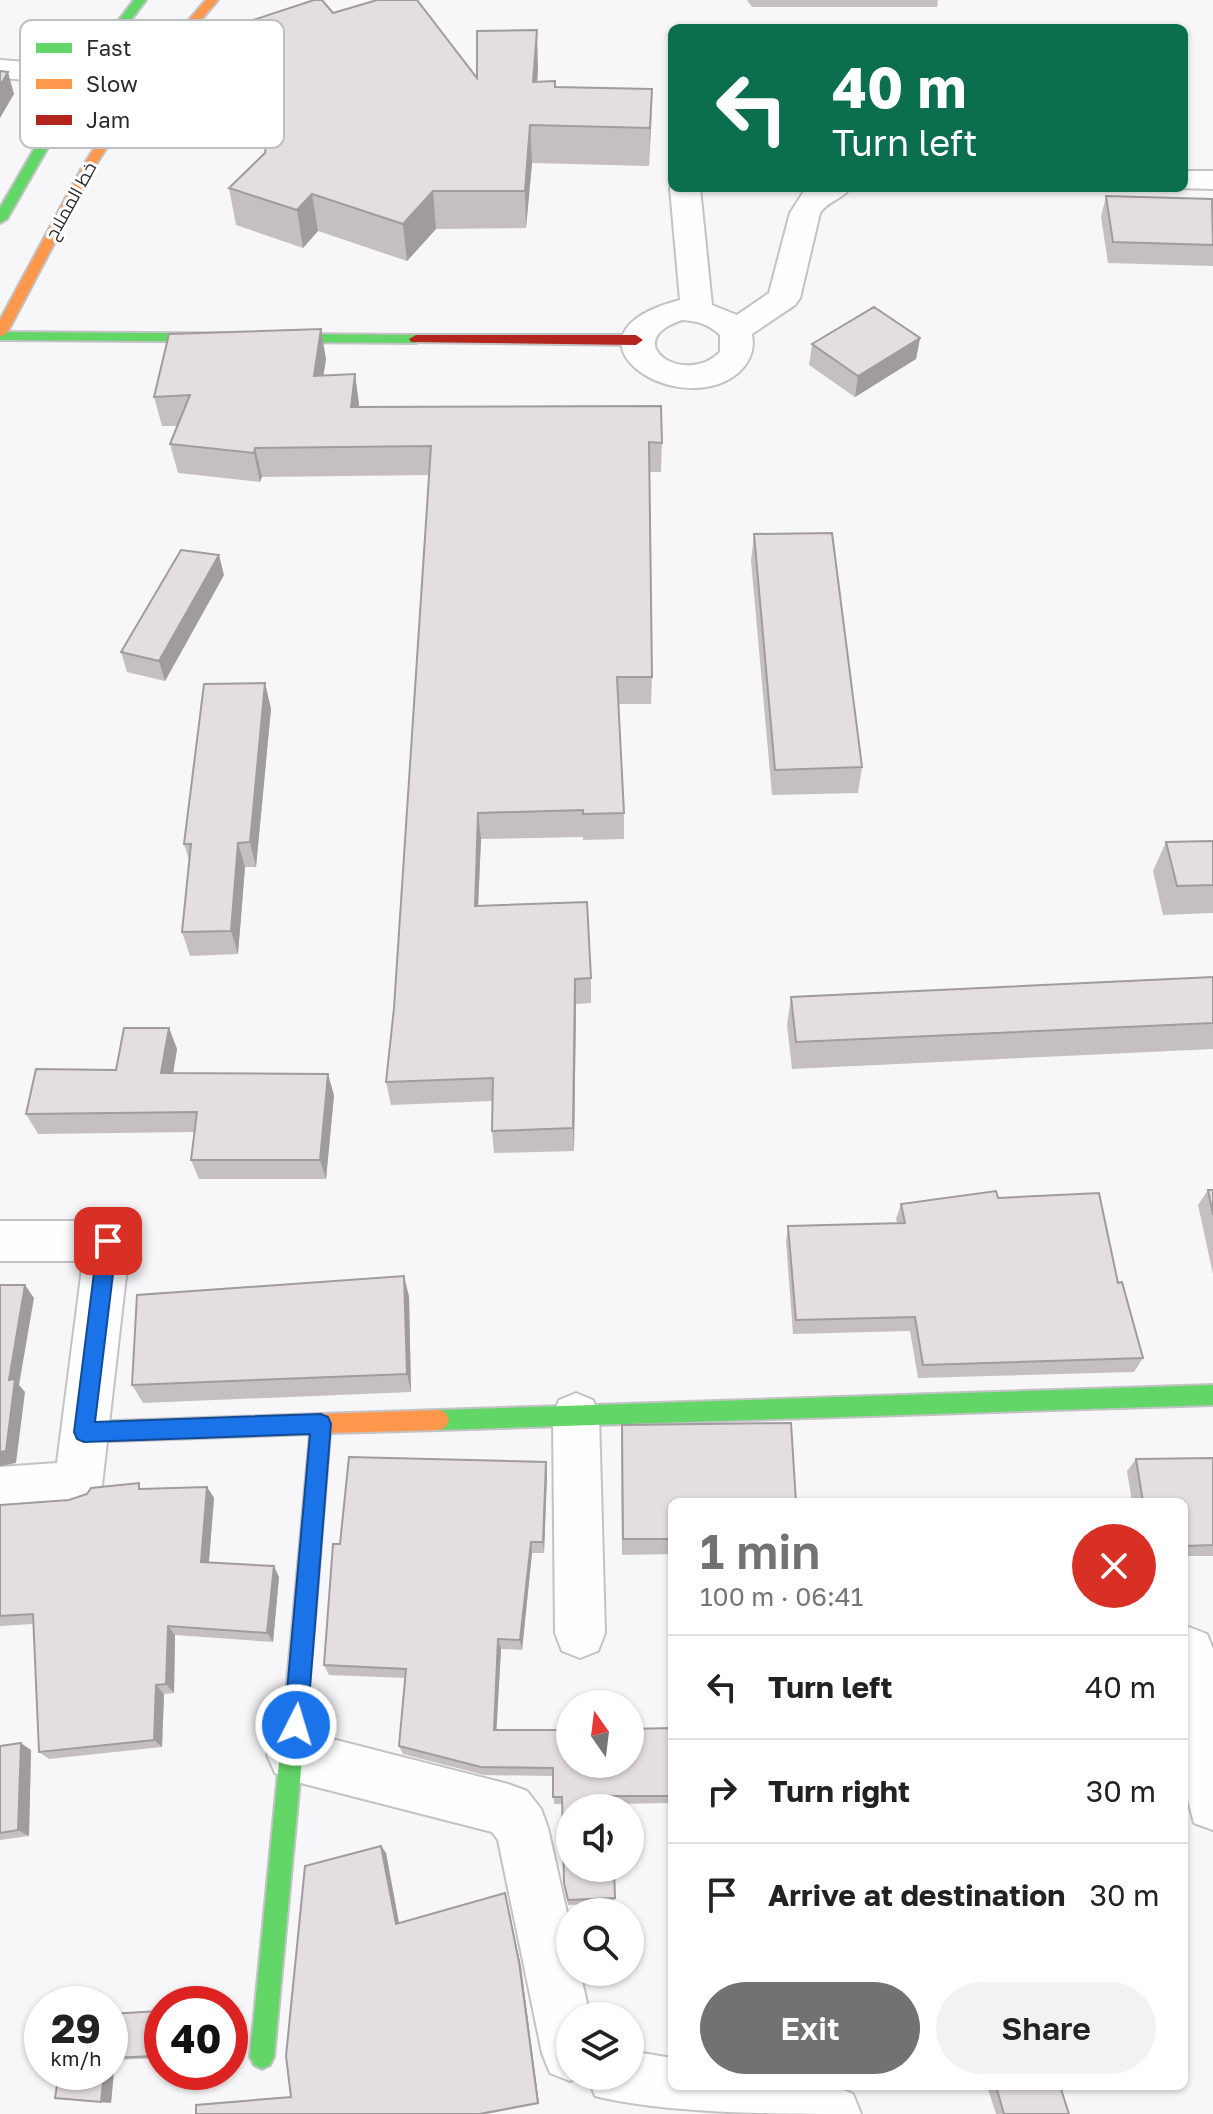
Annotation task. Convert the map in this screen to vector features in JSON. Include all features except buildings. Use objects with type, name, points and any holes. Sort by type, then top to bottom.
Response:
[{"type":"main road","points":[[125,20],[140,0]]},
{"type":"main road","name":"خط المملاح","points":[[195,20],[212,0]]},
{"type":"main road","points":[[0,219],[41,148]]},
{"type":"main road","name":"خط المملاح","points":[[0,335],[100,148]]},
{"type":"main road","points":[[0,335],[636,340]]},
{"type":"main road","points":[[84,1432],[1213,1395]]},
{"type":"main road","points":[[262,2057],[293,1755],[321,1424]]},
{"type":"street","points":[[0,69],[20,70]]},
{"type":"street","points":[[1188,180],[1213,180]]},
{"type":"street","points":[[685,192],[697,311]]},
{"type":"street","points":[[735,331],[784,298],[805,213],[817,195],[825,192]]},
{"type":"street","points":[[697,311],[726,322],[735,331],[739,343],[737,353],[729,363],[718,371],[694,376],[669,375],[643,361],[636,340],[640,329],[650,320],[672,312],[697,311]]},
{"type":"street","points":[[0,1241],[108,1241],[78,1485],[0,1491]]},
{"type":"street","points":[[576,1416],[580,1633]]},
{"type":"street","points":[[1189,1652],[1213,1804]]},
{"type":"street","points":[[293,1755],[508,1810],[522,1828],[559,2002]]},
{"type":"street","points":[[644,2081],[668,2085]]},
{"type":"street","points":[[695,2090],[833,2114]]},
{"type":"traffic: fast","points":[[125,20],[140,0]]},
{"type":"traffic: fast","points":[[0,219],[41,148]]},
{"type":"traffic: fast","points":[[0,336],[416,339]]},
{"type":"traffic: fast","points":[[439,1420],[1213,1395]]},
{"type":"traffic: fast","points":[[262,2057],[303,1631]]},
{"type":"traffic: slow","points":[[195,20],[212,0]]},
{"type":"traffic: slow","points":[[0,333],[100,148]]},
{"type":"traffic: slow","points":[[84,1432],[439,1420]]},
{"type":"traffic: slow","points":[[303,1631],[321,1424]]},
{"type":"traffic: jam","points":[[416,339],[636,340]]},
{"type":"route","points":[[108,1241],[84,1432],[321,1424],[296,1725]]}]
